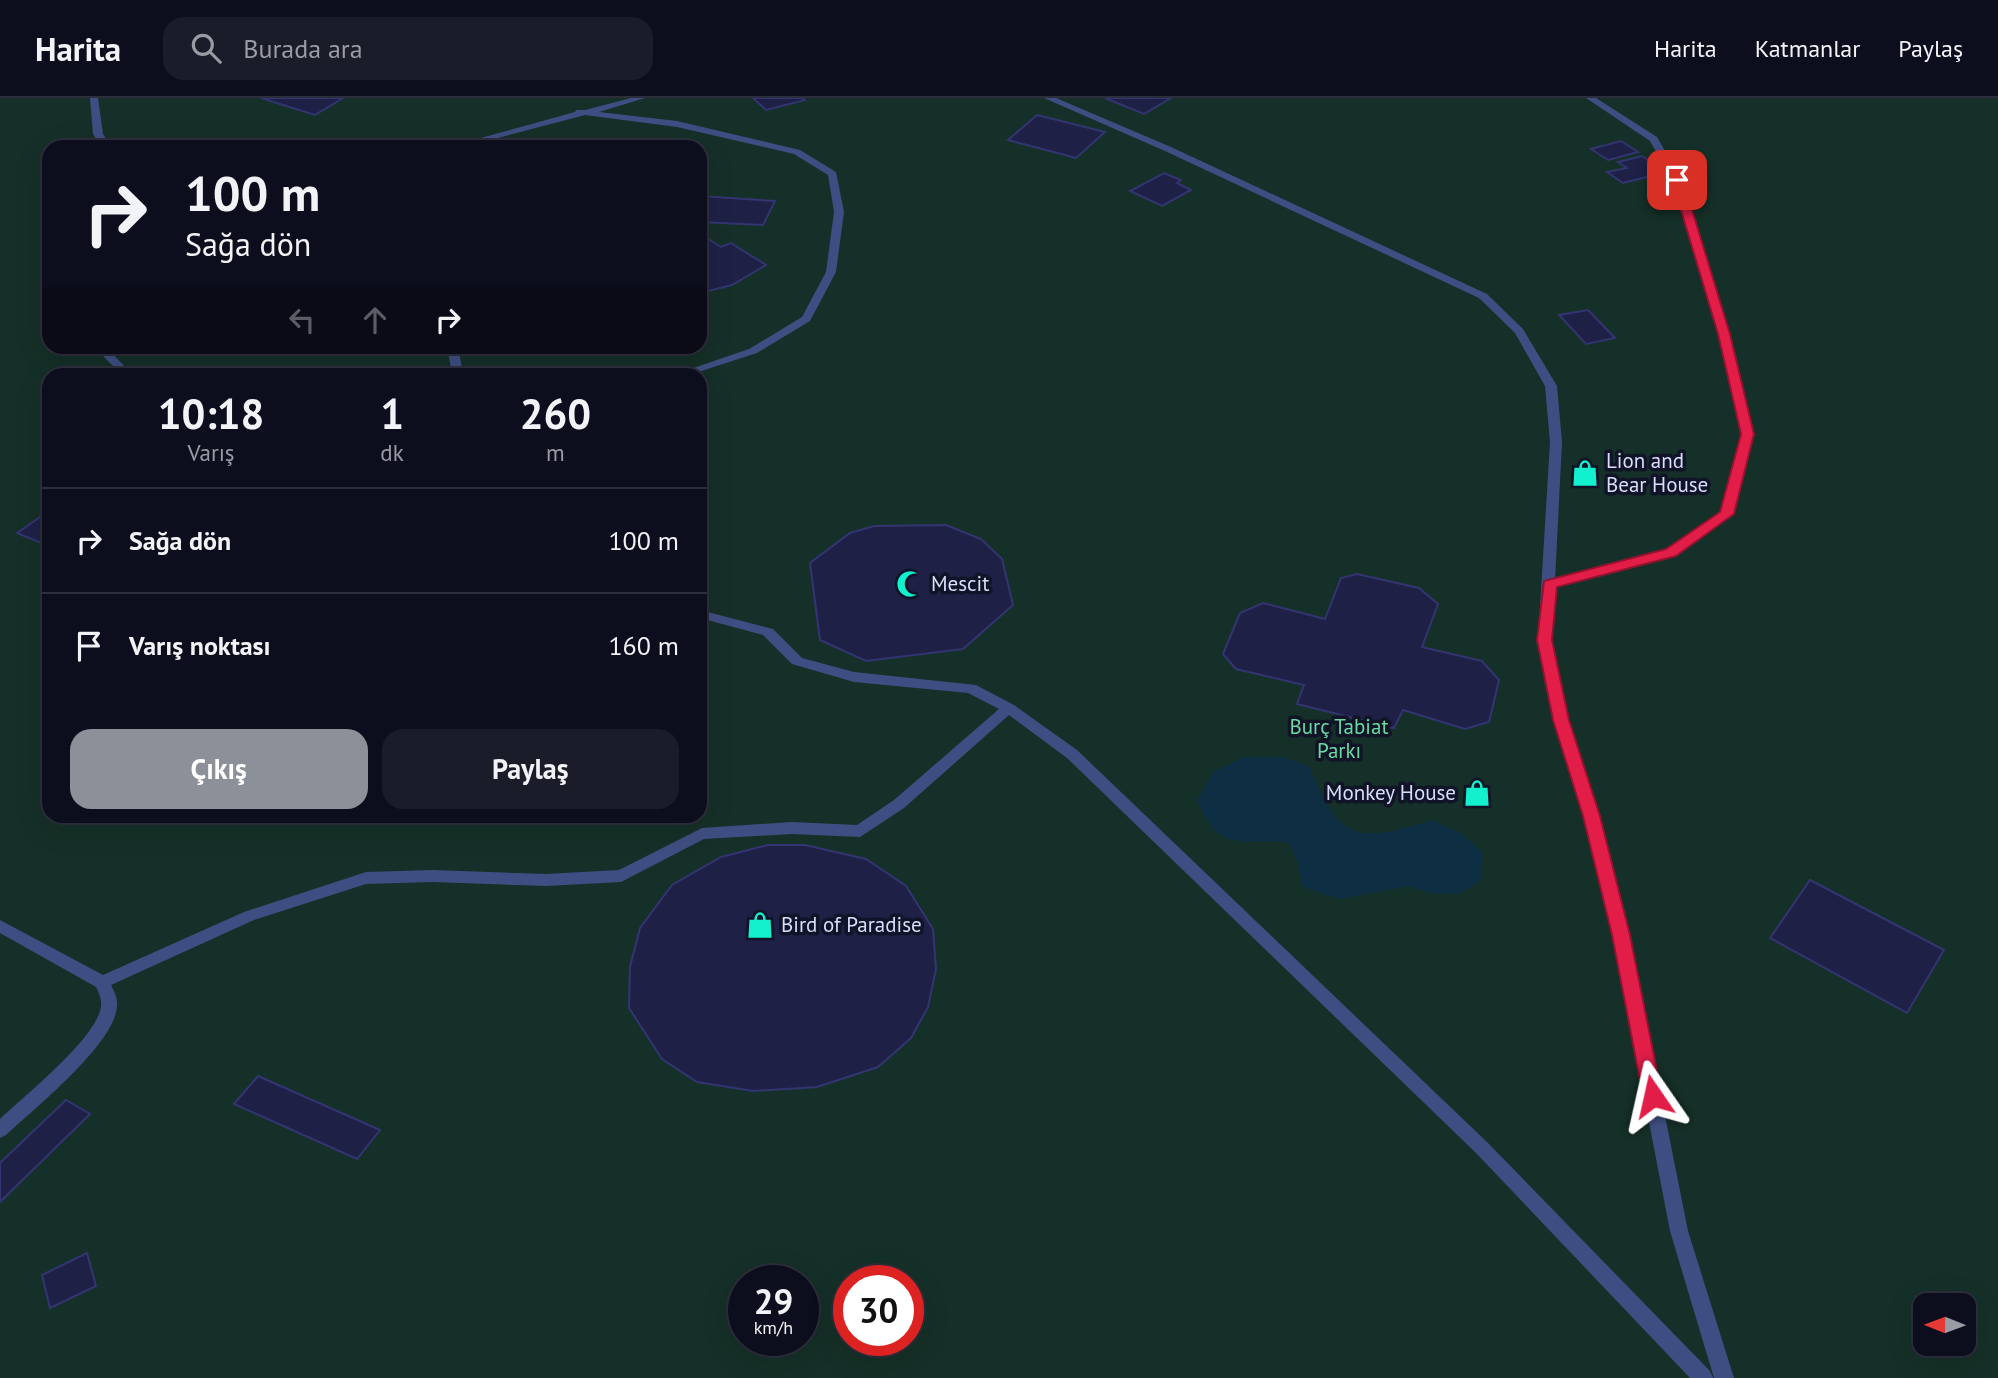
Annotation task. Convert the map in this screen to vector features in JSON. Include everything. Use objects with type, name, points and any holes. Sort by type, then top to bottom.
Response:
[{"type":"street","points":[[94,98],[98,134],[102,140]]},
{"type":"street","points":[[478,140],[640,98]]},
{"type":"street","points":[[1048,98],[1168,149],[1483,296],[1519,331],[1551,386],[1556,442],[1545,640],[1561,720],[1592,816],[1621,935],[1679,1231],[1724,1378]]},
{"type":"street","points":[[1550,584],[1671,552],[1727,514],[1748,434],[1724,334],[1677,180],[1654,139],[1590,98]]},
{"type":"street","points":[[579,113],[677,124],[797,152],[833,174],[839,212],[831,272],[806,319],[753,351],[701,368]]},
{"type":"street","points":[[503,140],[504,133]]},
{"type":"street","points":[[106,354],[121,368]]},
{"type":"street","points":[[707,616],[768,632],[797,661],[854,677],[971,688],[1009,708],[1072,754],[1482,1148],[1703,1378]]},
{"type":"street","points":[[102,982],[249,916],[366,878],[433,876],[546,880],[621,876],[702,834],[792,828],[860,831],[899,804],[1009,708]]},
{"type":"street","points":[[0,926],[102,982],[108,995],[109,1010],[101,1029],[85,1049],[0,1130]]},
{"type":"green space","name":"Burç Tabiat Parkı","points":[[0,98],[1998,98],[1998,1378],[0,1378]]},
{"type":"water","points":[[1244,757],[1282,757],[1309,766],[1331,810],[1342,823],[1354,830],[1368,834],[1386,832],[1432,820],[1462,834],[1483,853],[1480,881],[1459,894],[1429,893],[1409,886],[1339,899],[1303,887],[1297,860],[1288,842],[1244,842],[1223,836],[1213,829],[1197,800],[1214,771]]},
{"type":"building","points":[[261,98],[343,98],[315,115]]},
{"type":"building","points":[[753,98],[803,98],[805,100],[766,110]]},
{"type":"building","points":[[1105,98],[1171,98],[1144,114]]},
{"type":"building","points":[[1037,115],[1105,132],[1076,158],[1008,140]]},
{"type":"building","points":[[1621,141],[1638,152],[1608,160],[1591,149]]},
{"type":"building","points":[[1642,156],[1667,172],[1623,183],[1607,172],[1627,168],[1618,162]]},
{"type":"building","points":[[1164,173],[1181,180],[1177,183],[1191,190],[1162,206],[1130,191]]},
{"type":"building","points":[[707,196],[775,201],[763,225],[707,222]]},
{"type":"building","points":[[707,238],[721,247],[731,243],[766,265],[732,285],[707,291]]},
{"type":"building","points":[[1588,310],[1615,338],[1586,344],[1559,315]]},
{"type":"building","points":[[42,516],[42,543],[17,533]]},
{"type":"building","name":"Mescit","points":[[946,525],[981,539],[1002,559],[1013,605],[963,649],[866,661],[820,640],[810,563],[850,533],[874,526]]},
{"type":"building","points":[[1357,574],[1419,588],[1438,604],[1422,647],[1482,661],[1499,680],[1489,722],[1465,729],[1403,710],[1394,728],[1297,704],[1304,685],[1236,669],[1223,654],[1240,613],[1263,603],[1325,619],[1341,578]]},
{"type":"building","points":[[768,845],[805,845],[866,859],[906,886],[933,929],[936,969],[928,1007],[911,1038],[878,1067],[817,1087],[753,1091],[697,1082],[662,1059],[629,1008],[630,967],[640,928],[672,885],[721,857]]},
{"type":"building","points":[[1810,880],[1944,950],[1907,1013],[1770,938]]},
{"type":"building","points":[[258,1076],[380,1130],[357,1159],[234,1104]]},
{"type":"building","points":[[66,1100],[90,1114],[0,1202],[0,1163]]},
{"type":"building","points":[[87,1253],[96,1286],[50,1308],[42,1275]]},
{"type":"place","name":"Lion and Bear House","points":[[1585,473]]},
{"type":"place","name":"Mescit","points":[[910,584]]},
{"type":"place","name":"Monkey House","points":[[1477,793]]},
{"type":"place","name":"Bird of Paradise","points":[[760,925]]},
{"type":"route","points":[[1653,1096],[1621,935],[1592,816],[1561,720],[1545,640],[1550,584],[1671,552],[1727,514],[1748,434],[1724,334],[1677,180]]}]
